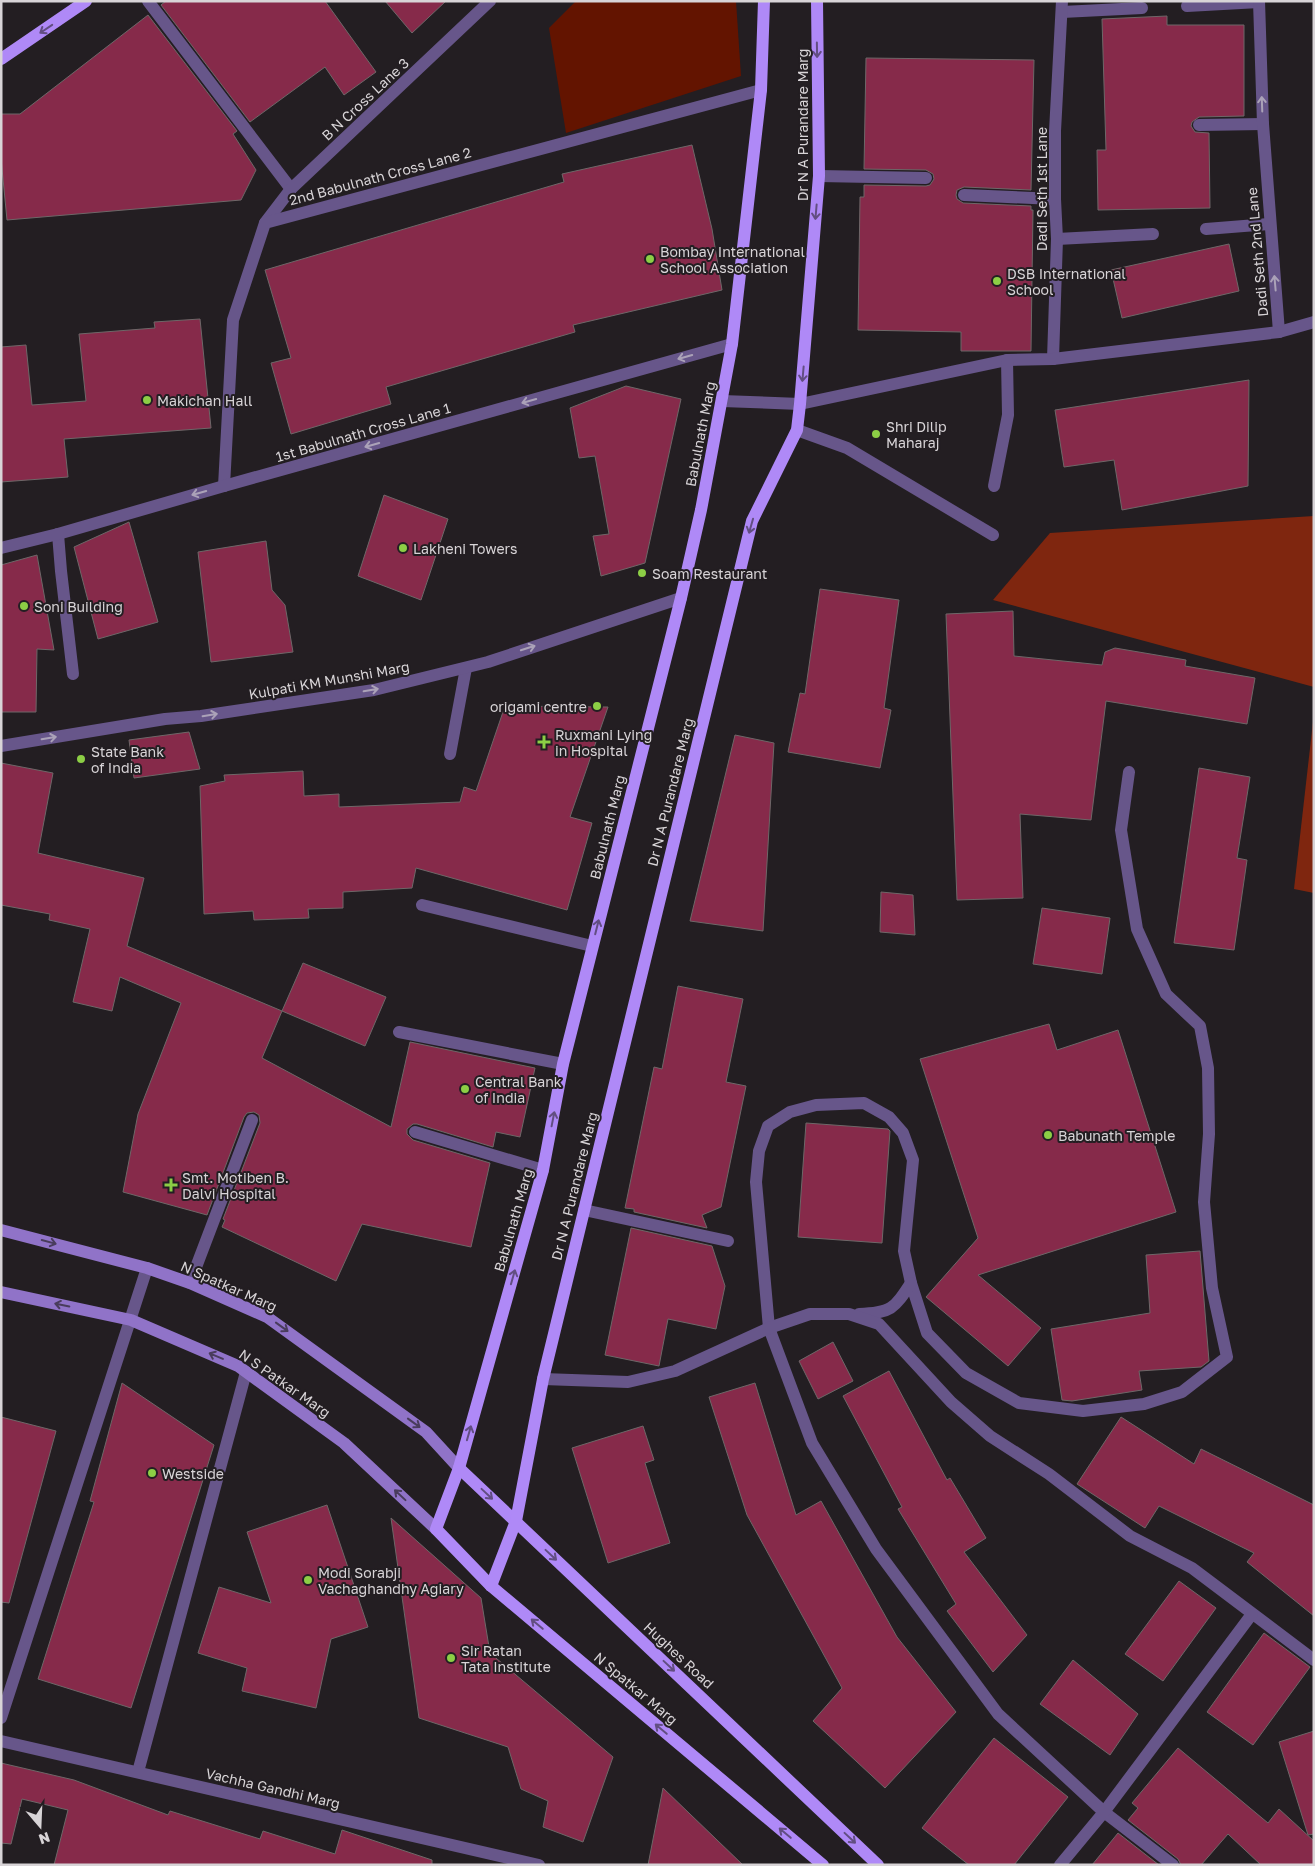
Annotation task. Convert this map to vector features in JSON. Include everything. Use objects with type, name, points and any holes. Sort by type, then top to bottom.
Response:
[{"type":"main road","points":[[1,59],[86,1]]},
{"type":"main road","name":"Babulnath Marg","points":[[436,1529],[459,1468],[543,1170],[563,1064],[681,598],[701,510],[732,344],[761,90],[764,1]]},
{"type":"main road","name":"Dr N A Purandare Marg","points":[[491,1586],[516,1521],[543,1380],[752,521],[797,430],[819,176],[817,1]]},
{"type":"main road","name":"N Spatkar Marg","points":[[1,1230],[146,1268],[267,1316],[426,1432],[459,1468]]},
{"type":"main road","name":"N S Patkar Marg","points":[[1,1292],[131,1320],[238,1366],[344,1443],[436,1529]]},
{"type":"main road","name":"Hughes Road","points":[[459,1468],[878,1865]]},
{"type":"main road","name":"N Spatkar Marg","points":[[436,1529],[491,1586],[823,1865]]},
{"type":"street","points":[[148,1],[291,189]]},
{"type":"street","name":"B N Cross Lane 3","points":[[265,223],[291,189],[490,1]]},
{"type":"street","points":[[1187,6],[1259,2]]},
{"type":"street","name":"Dadi Seth 2nd Lane","points":[[1053,359],[1279,332],[1262,124],[1259,2]]},
{"type":"street","points":[[1062,7],[1142,8]]},
{"type":"street","name":"Dadi Seth 1st Lane","points":[[1053,359],[1058,239],[1055,199],[1055,131],[1062,7]]},
{"type":"street","name":"2nd Babulnath Cross Lane 2","points":[[265,223],[761,90]]},
{"type":"street","points":[[1199,125],[1262,124]]},
{"type":"street","points":[[819,176],[926,178]]},
{"type":"street","points":[[964,195],[1055,199]]},
{"type":"street","points":[[224,486],[233,320],[265,223]]},
{"type":"street","points":[[1206,229],[1269,224]]},
{"type":"street","points":[[1058,239],[1154,234]]},
{"type":"street","points":[[1279,332],[1314,322]]},
{"type":"street","name":"1st Babulnath Cross Lane 1","points":[[1,548],[58,534],[732,344]]},
{"type":"street","points":[[722,400],[800,404],[1007,360],[1053,359]]},
{"type":"street","points":[[994,486],[1008,415],[1007,360]]},
{"type":"street","points":[[797,430],[847,448],[993,535]]},
{"type":"street","points":[[58,534],[73,674]]},
{"type":"street","name":"Kulpati KM Munshi Marg","points":[[1,746],[165,719],[201,716],[374,690],[466,668],[681,598]]},
{"type":"street","points":[[450,754],[466,668]]},
{"type":"street","points":[[1129,772],[1121,830],[1137,929],[1166,994],[1200,1026],[1208,1068],[1209,1134],[1204,1202],[1212,1288],[1227,1357],[1182,1392],[1144,1404],[1083,1411],[1019,1403],[966,1373],[927,1333],[911,1283],[904,1251],[913,1160],[904,1132],[889,1117],[864,1103],[816,1106],[790,1112],[768,1126],[759,1151],[756,1182],[769,1328],[812,1443],[876,1549],[998,1714],[1104,1812],[1173,1865]]},
{"type":"street","points":[[422,904],[592,946]]},
{"type":"street","points":[[399,1032],[563,1064]]},
{"type":"street","points":[[190,1284],[252,1120]]},
{"type":"street","points":[[415,1132],[543,1170]]},
{"type":"street","points":[[584,1210],[728,1241]]},
{"type":"street","points":[[1,1718],[131,1320],[146,1268]]},
{"type":"street","points":[[543,1380],[628,1382],[675,1371],[769,1328],[810,1314],[880,1313],[898,1303],[911,1283]]},
{"type":"street","points":[[849,1314],[878,1324],[951,1402],[990,1436],[1048,1474],[1130,1536],[1192,1568],[1314,1660]]},
{"type":"street","points":[[138,1772],[246,1372]]},
{"type":"street","points":[[1060,1865],[1104,1812],[1252,1614]]},
{"type":"street","name":"Vachha Gandhi Marg","points":[[1,1741],[539,1865]]},
{"type":"shaded area","points":[[576,1],[736,1],[741,76],[566,133],[549,28]]},
{"type":"shaded area","points":[[1314,516],[1314,687],[993,600],[1050,533]]},
{"type":"shaded area","points":[[1314,713],[1314,893],[1294,889]]},
{"type":"building","points":[[166,1],[325,1],[376,72],[344,95],[325,67],[250,122],[161,5]]},
{"type":"building","points":[[385,1],[446,1],[412,33]]},
{"type":"building","points":[[148,15],[237,131],[233,134],[256,170],[241,200],[7,220],[1,158],[1,114],[20,114]]},
{"type":"building","points":[[1167,16],[1167,25],[1244,25],[1244,116],[1199,117],[1192,122],[1191,126],[1195,132],[1209,133],[1210,208],[1098,210],[1097,150],[1106,150],[1102,19]]},
{"type":"building","points":[[866,58],[1034,60],[1031,190],[964,187],[957,190],[956,195],[957,199],[963,203],[1031,206],[1031,210],[1033,210],[1031,351],[961,351],[961,332],[858,330],[860,197],[864,197],[864,185],[926,186],[930,185],[934,179],[933,174],[926,170],[864,169]]},
{"type":"building","points":[[692,145],[712,229],[722,290],[573,325],[575,332],[386,387],[391,404],[291,434],[271,363],[291,358],[265,270],[564,182],[562,174]]},
{"type":"building","points":[[1229,244],[1239,291],[1122,318],[1111,270]]},
{"type":"building","name":"Makichan Hall","points":[[200,319],[211,428],[64,439],[68,477],[1,482],[1,347],[26,345],[32,405],[86,401],[79,334],[155,328],[154,322]]},
{"type":"building","points":[[1249,380],[1248,486],[1122,510],[1114,460],[1064,467],[1055,410]]},
{"type":"building","points":[[626,386],[681,399],[645,563],[601,576],[593,536],[609,534],[595,456],[579,458],[570,408]]},
{"type":"building","name":"Lakheni Towers","points":[[384,495],[448,519],[421,600],[358,576]]},
{"type":"building","points":[[129,522],[158,622],[98,639],[74,547]]},
{"type":"building","points":[[266,541],[272,590],[285,605],[293,652],[211,662],[198,552]]},
{"type":"building","name":"Soni Building","points":[[37,555],[54,650],[37,649],[36,712],[1,712],[1,565]]},
{"type":"building","points":[[820,589],[899,600],[884,708],[891,710],[880,768],[788,752],[800,693],[805,694]]},
{"type":"building","points":[[1013,611],[1014,656],[1102,665],[1105,652],[1115,648],[1186,660],[1185,666],[1255,678],[1247,724],[1106,701],[1091,820],[1020,814],[1023,898],[957,900],[946,614]]},
{"type":"building","points":[[505,706],[608,707],[570,817],[592,823],[567,910],[416,868],[412,888],[343,892],[343,908],[308,909],[309,918],[254,920],[253,911],[204,914],[200,786],[225,781],[224,775],[303,771],[304,796],[339,794],[339,807],[460,802],[464,787],[476,791]]},
{"type":"building","points":[[189,732],[200,769],[134,778],[129,740]]},
{"type":"building","points":[[735,735],[774,743],[763,931],[690,921]]},
{"type":"building","points":[[1,763],[53,773],[38,853],[144,878],[127,946],[282,1011],[262,1058],[391,1127],[410,1042],[535,1068],[520,1137],[496,1132],[493,1147],[417,1124],[413,1124],[407,1129],[407,1134],[413,1140],[490,1163],[471,1247],[362,1224],[336,1281],[222,1227],[225,1220],[223,1219],[260,1123],[259,1115],[254,1112],[247,1113],[244,1117],[207,1215],[123,1192],[138,1114],[181,1003],[120,977],[112,1011],[73,1002],[90,929],[49,920],[50,914],[1,905]]},
{"type":"building","points":[[1199,768],[1250,777],[1237,858],[1247,860],[1234,950],[1174,943]]},
{"type":"building","points":[[881,892],[913,895],[915,935],[880,932]]},
{"type":"building","points":[[1042,908],[1110,918],[1102,974],[1033,964]]},
{"type":"building","points":[[303,963],[386,997],[365,1046],[282,1011]]},
{"type":"building","points":[[678,986],[743,999],[726,1082],[746,1086],[721,1207],[702,1215],[707,1228],[634,1212],[634,1209],[625,1208],[654,1067],[662,1069]]},
{"type":"building","name":"Babunath Temple","points":[[1049,1024],[1057,1050],[1118,1030],[1176,1212],[978,1275],[1041,1328],[1008,1366],[926,1297],[978,1238],[920,1059]]},
{"type":"building","points":[[806,1123],[888,1129],[890,1131],[882,1243],[798,1237]]},
{"type":"building","points":[[631,1228],[712,1246],[725,1286],[716,1329],[668,1319],[659,1366],[605,1355]]},
{"type":"building","points":[[1200,1251],[1209,1361],[1201,1367],[1139,1371],[1142,1390],[1072,1401],[1062,1400],[1051,1329],[1150,1313],[1146,1255]]},
{"type":"building","points":[[833,1342],[853,1381],[818,1399],[799,1361]]},
{"type":"building","points":[[889,1371],[947,1480],[950,1478],[986,1538],[964,1552],[1027,1635],[993,1672],[947,1611],[956,1604],[898,1509],[902,1507],[843,1396]]},
{"type":"building","points":[[122,1383],[214,1445],[131,1708],[38,1679],[94,1502],[90,1501]]},
{"type":"building","points":[[755,1383],[796,1515],[821,1501],[897,1637],[956,1712],[885,1788],[813,1721],[842,1688],[747,1515],[709,1397]]},
{"type":"building","points":[[1,1417],[56,1431],[9,1603],[1,1602]]},
{"type":"building","points":[[1121,1417],[1194,1464],[1201,1449],[1314,1505],[1314,1616],[1247,1562],[1254,1553],[1159,1506],[1145,1528],[1077,1484]]},
{"type":"building","points":[[643,1426],[654,1460],[645,1463],[670,1543],[608,1563],[572,1448]]},
{"type":"building","points":[[327,1505],[368,1627],[331,1639],[316,1708],[242,1691],[247,1668],[198,1653],[219,1587],[271,1603],[247,1532]]},
{"type":"building","points":[[391,1518],[481,1598],[490,1653],[613,1757],[583,1842],[543,1827],[548,1801],[521,1789],[508,1747],[419,1718]]},
{"type":"building","points":[[1179,1581],[1216,1608],[1163,1681],[1125,1654]]},
{"type":"building","points":[[1264,1633],[1310,1667],[1253,1745],[1207,1712]]},
{"type":"building","points":[[1073,1660],[1138,1714],[1110,1755],[1040,1704]]},
{"type":"building","points":[[1314,1731],[1314,1834],[1308,1835],[1279,1742]]},
{"type":"building","points":[[994,1738],[1068,1797],[1014,1865],[969,1865],[922,1828]]},
{"type":"building","points":[[1178,1748],[1268,1823],[1279,1809],[1314,1841],[1314,1865],[1261,1865],[1228,1834],[1201,1865],[1181,1865],[1178,1859],[1128,1820],[1138,1808],[1132,1803]]},
{"type":"building","points":[[1,1763],[74,1780],[168,1815],[170,1811],[260,1839],[263,1831],[335,1854],[342,1830],[432,1860],[432,1865],[54,1865],[68,1810],[22,1799],[11,1844],[1,1843]]},
{"type":"building","points":[[663,1788],[743,1865],[648,1865]]},
{"type":"building","points":[[1118,1833],[1159,1865],[1092,1865]]},
{"type":"place","name":"Bombay International School Association","points":[[650,259]]},
{"type":"place","name":"DSB International School","points":[[997,281]]},
{"type":"place","name":"Makichan Hall","points":[[147,400]]},
{"type":"place","name":"Shri Dilip Maharaj","points":[[876,434]]},
{"type":"place","name":"Lakheni Towers","points":[[403,548]]},
{"type":"place","name":"Soam Restaurant","points":[[642,573]]},
{"type":"place","name":"Soni Building","points":[[24,606]]},
{"type":"place","name":"origami centre","points":[[597,706]]},
{"type":"place","name":"Ruxmani Lying in Hospital","points":[[544,742]]},
{"type":"place","name":"State Bank of India","points":[[81,759]]},
{"type":"place","name":"Central Bank of India","points":[[465,1089]]},
{"type":"place","name":"Babunath Temple","points":[[1048,1135]]},
{"type":"place","name":"Smt. Motiben B. Dalvi Hospital","points":[[171,1185]]},
{"type":"place","name":"Westside","points":[[152,1473]]},
{"type":"place","name":"Modi Sorabji Vachaghandhy Agiary","points":[[308,1580]]},
{"type":"place","name":"Sir Ratan Tata Institute","points":[[451,1658]]}]
